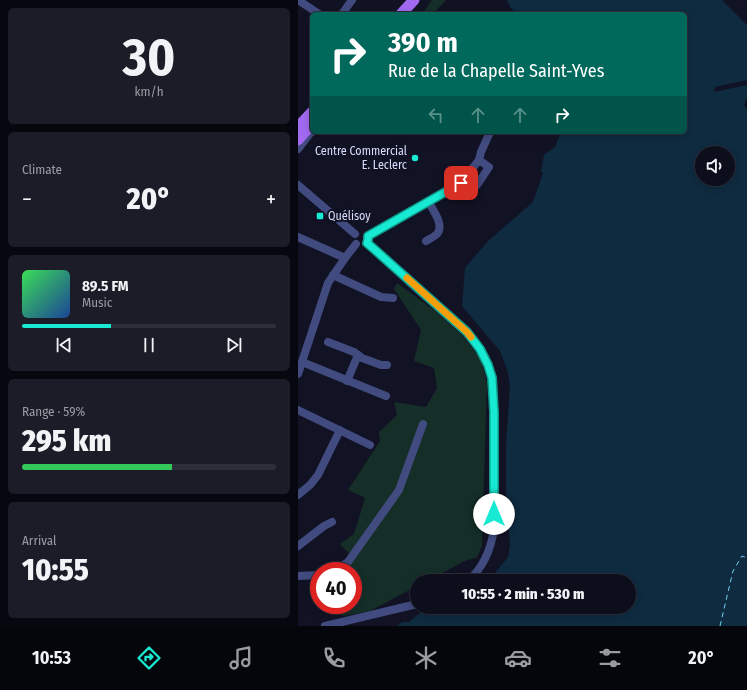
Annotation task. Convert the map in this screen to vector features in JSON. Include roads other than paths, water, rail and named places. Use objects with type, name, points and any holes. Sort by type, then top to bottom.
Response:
[{"type":"main road","points":[[403,12],[414,0]]},
{"type":"main road","points":[[412,12],[422,0]]},
{"type":"main road","points":[[298,127],[310,114]]},
{"type":"main road","points":[[298,135],[310,120]]},
{"type":"main road","points":[[298,140],[310,131]]},
{"type":"street","points":[[298,0],[316,12]]},
{"type":"street","points":[[343,12],[352,0]]},
{"type":"street","points":[[298,149],[310,133]]},
{"type":"street","points":[[474,574],[487,556],[494,529],[494,412],[492,378],[488,365],[480,349],[467,332],[374,249],[367,239],[362,231],[355,234],[353,239],[356,244],[362,246],[367,239],[428,201],[461,183],[479,160],[489,134]]},
{"type":"street","points":[[466,176],[477,185],[489,167],[479,160]]},
{"type":"street","points":[[298,185],[355,234]]},
{"type":"street","points":[[426,242],[437,234],[439,229],[439,222],[428,201]]},
{"type":"street","points":[[298,237],[345,258]]},
{"type":"street","points":[[298,374],[328,283],[356,244]]},
{"type":"street","points":[[333,275],[381,297],[393,298]]},
{"type":"street","points":[[328,342],[354,352],[362,358],[381,365],[387,365]]},
{"type":"street","points":[[347,381],[358,355]]},
{"type":"street","points":[[302,362],[386,396]]},
{"type":"street","points":[[298,410],[370,444]]},
{"type":"street","points":[[348,562],[399,490],[423,424]]},
{"type":"street","points":[[298,495],[310,485],[318,475],[340,430]]},
{"type":"street","points":[[298,546],[324,526],[332,522]]},
{"type":"street","points":[[298,576],[310,575]]},
{"type":"street","points":[[325,626],[410,606]]},
{"type":"water","points":[[507,0],[722,0],[747,25],[747,80],[715,87],[714,92],[747,85],[747,98],[744,105],[747,109],[747,626],[397,626],[402,622],[409,622],[419,614],[636,614],[636,574],[494,574],[508,557],[510,544],[506,506],[506,444],[510,386],[508,373],[500,351],[462,306],[465,268],[488,241],[533,202],[543,173],[541,171],[544,155],[555,147],[560,134],[687,134],[687,12],[515,12],[510,7]]},
{"type":"place","name":"Centre Commercial E. Leclerc","points":[[415,158]]},
{"type":"place","name":"Quélisoy","points":[[320,216]]}]
